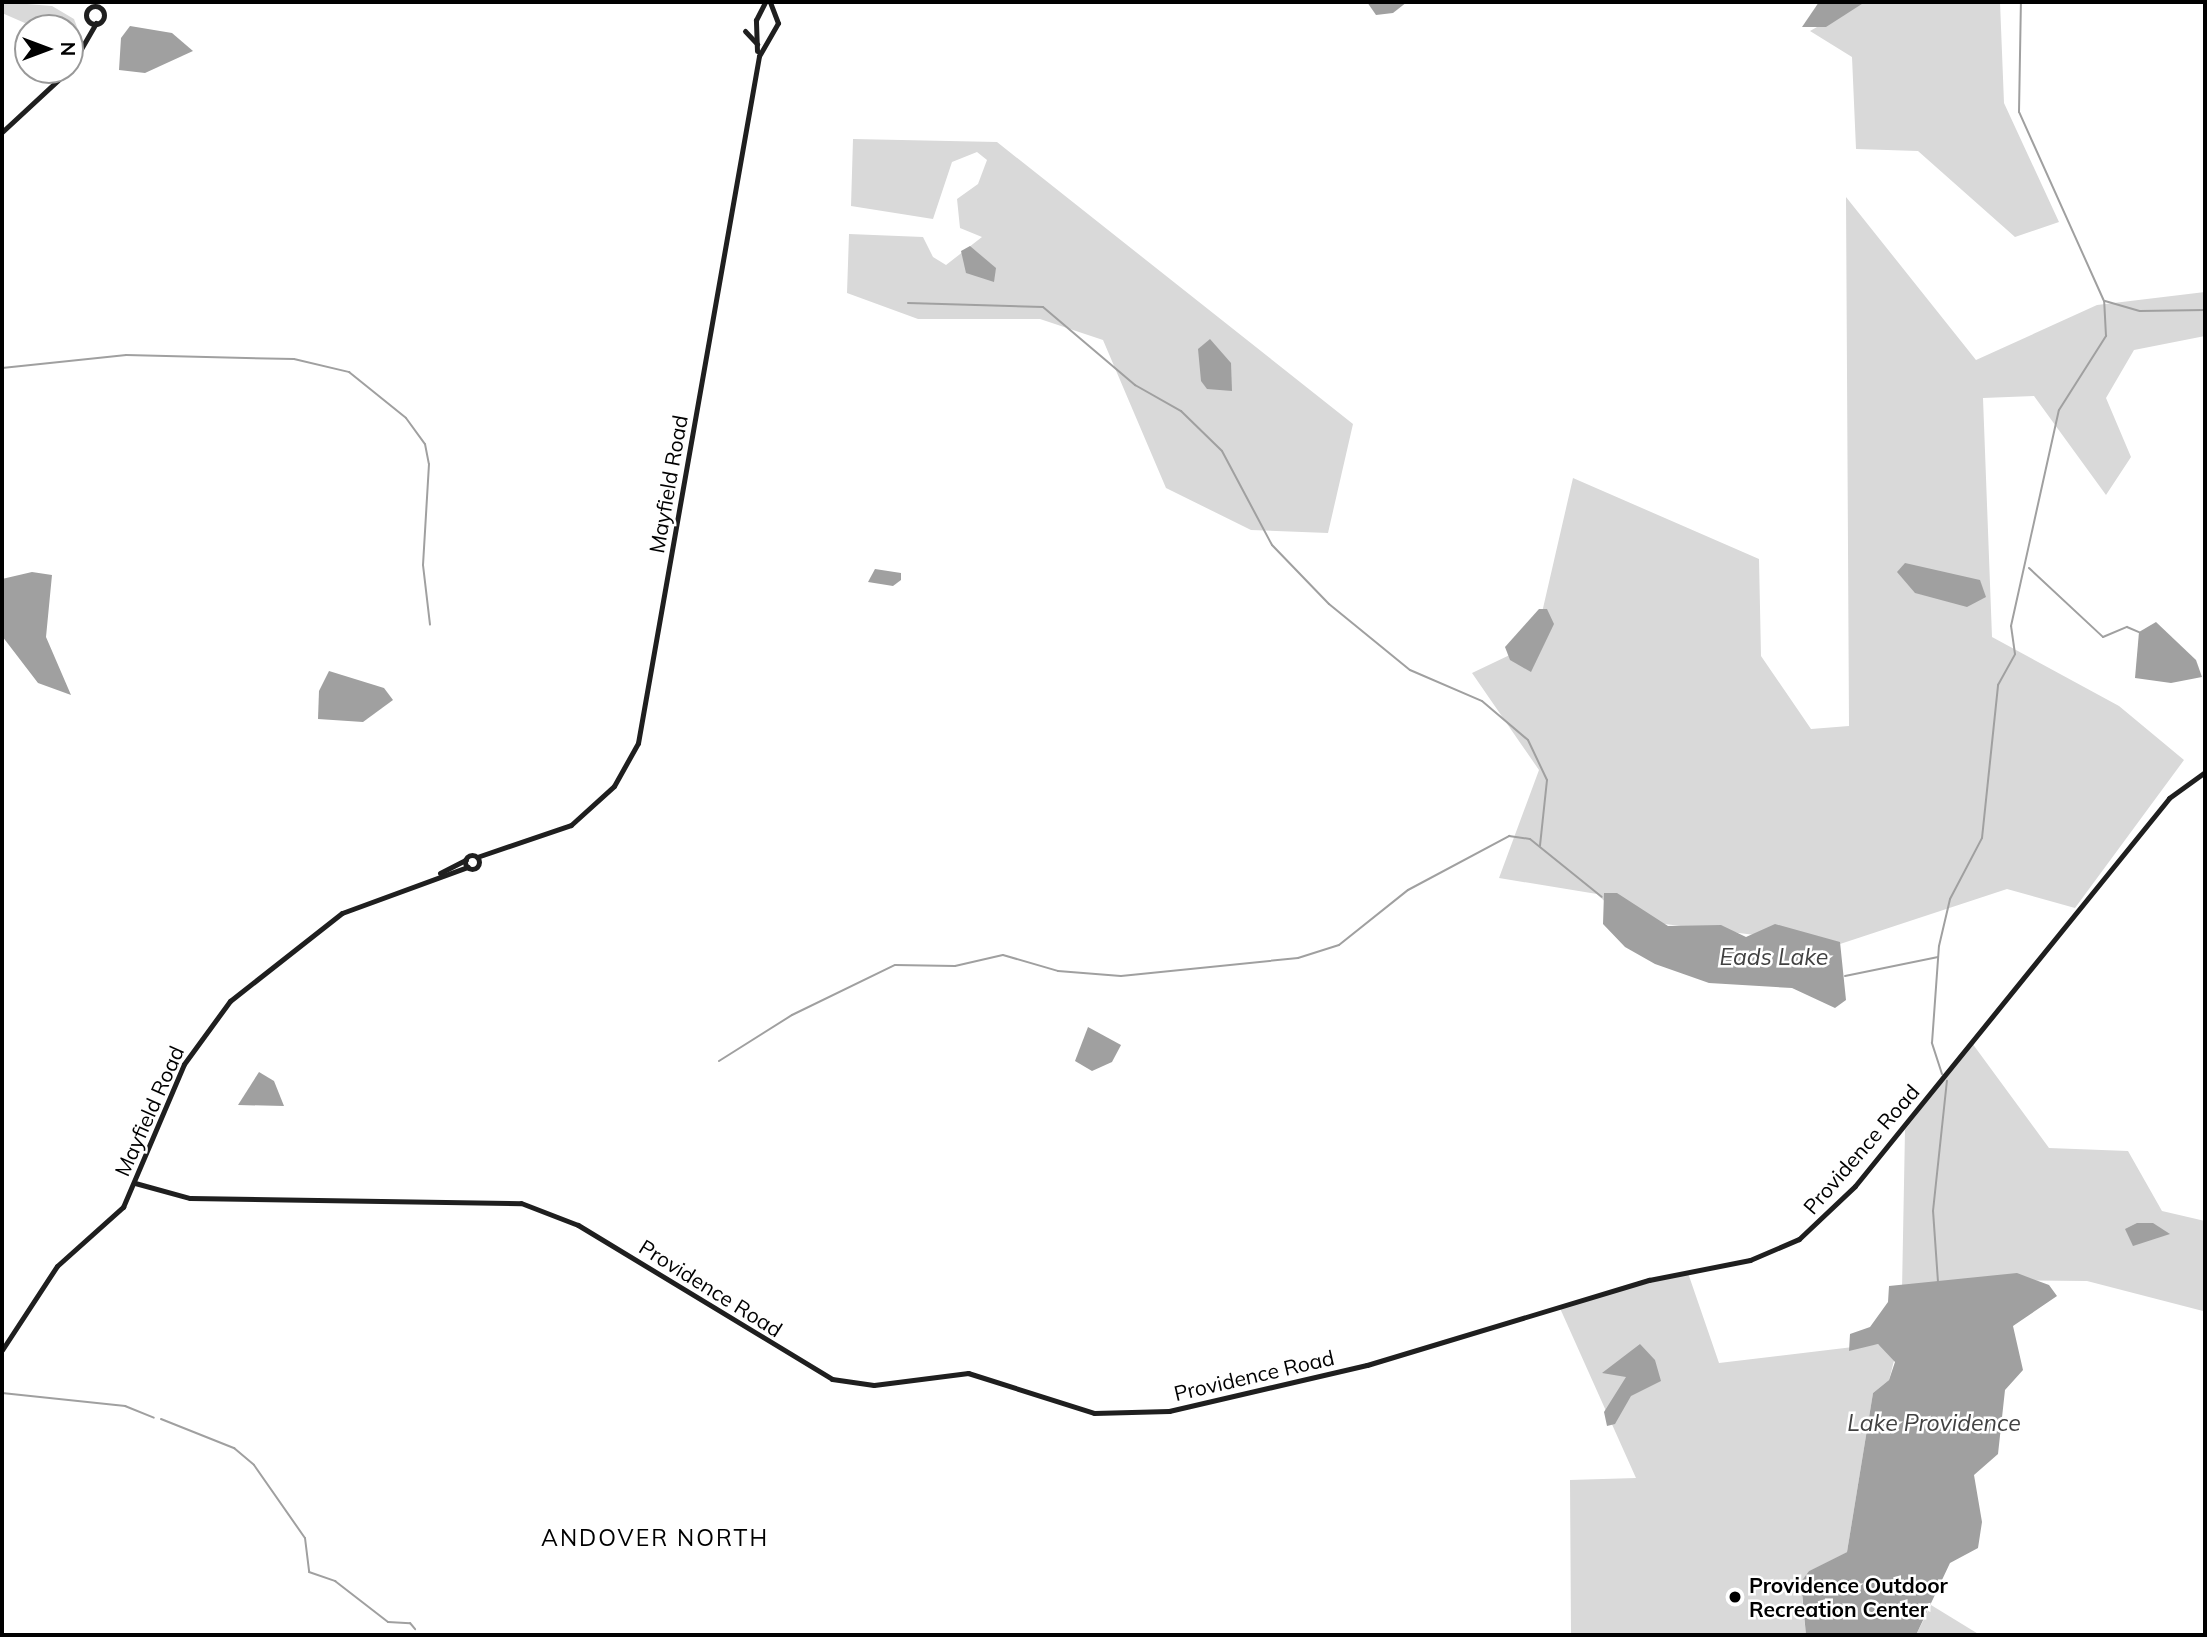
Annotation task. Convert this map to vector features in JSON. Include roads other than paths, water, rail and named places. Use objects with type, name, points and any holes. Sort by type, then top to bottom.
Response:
[{"type":"street","points":[[768,2],[772,13],[762,13],[768,2]]},
{"type":"street","points":[[85,41],[96,5]]},
{"type":"street","points":[[85,41],[103,17],[96,5]]},
{"type":"street","name":"Mayfield Road","points":[[759,56],[762,13]]},
{"type":"street","name":"Mayfield Road","points":[[478,860],[570,825],[597,805],[638,743],[759,56],[768,33],[777,26],[772,13]]},
{"type":"street","points":[[89,21],[96,23]]},
{"type":"street","points":[[760,30],[768,33]]},
{"type":"street","points":[[745,31],[758,46]]},
{"type":"street","points":[[2,132],[53,84]]},
{"type":"street","name":"Providence Road","points":[[135,1183],[190,1198],[522,1203],[578,1225],[832,1379],[874,1385],[968,1373],[1094,1413],[1169,1411],[1367,1365],[1649,1280],[1750,1260],[1798,1239],[1855,1186],[2169,798],[2205,772]]},
{"type":"street","points":[[467,864],[478,860]]},
{"type":"street","points":[[467,864],[478,860]]},
{"type":"street","name":"Mayfield Road","points":[[2,1350],[48,1277],[103,1228],[135,1183],[184,1064],[230,1001],[319,926],[467,864]]},
{"type":"water","points":[[1367,2],[1407,2],[1393,13],[1376,15]]},
{"type":"water","points":[[1819,2],[1865,2],[1826,27],[1802,27]]},
{"type":"water","points":[[130,26],[172,33],[193,51],[145,73],[119,70],[121,38]]},
{"type":"water","points":[[970,246],[996,268],[994,282],[966,273],[961,251]]},
{"type":"water","points":[[1210,339],[1231,363],[1232,391],[1207,389],[1201,381],[1198,349]]},
{"type":"water","points":[[1905,563],[1980,580],[1986,597],[1967,607],[1915,593],[1897,572]]},
{"type":"water","points":[[875,569],[901,573],[901,580],[893,586],[868,582]]},
{"type":"water","points":[[32,572],[52,575],[46,637],[71,695],[38,683],[2,636],[2,579]]},
{"type":"water","points":[[1539,609],[1547,609],[1554,624],[1531,672],[1510,660],[1505,647]]},
{"type":"water","points":[[2156,622],[2196,660],[2202,677],[2171,683],[2135,678],[2139,632]]},
{"type":"water","points":[[329,671],[384,688],[393,700],[363,722],[318,719],[319,691]]},
{"type":"water","name":"Eads Lake","points":[[1604,893],[1617,893],[1668,926],[1721,925],[1746,937],[1775,924],[1840,942],[1846,1000],[1835,1008],[1792,988],[1709,983],[1655,964],[1625,947],[1603,924]]},
{"type":"water","points":[[1088,1027],[1121,1045],[1112,1062],[1092,1071],[1075,1061]]},
{"type":"water","points":[[259,1072],[274,1081],[284,1106],[238,1105]]},
{"type":"water","points":[[2137,1223],[2153,1223],[2170,1234],[2133,1246],[2125,1229]]},
{"type":"water","name":"Lake Providence","points":[[2017,1273],[2049,1285],[2057,1296],[2013,1326],[2023,1370],[2005,1390],[1998,1454],[1974,1475],[1982,1522],[1978,1548],[1950,1563],[1916,1635],[1806,1635],[1801,1582],[1809,1571],[1847,1552],[1873,1393],[1889,1380],[1895,1362],[1878,1344],[1849,1351],[1850,1334],[1870,1327],[1888,1302],[1889,1286]]},
{"type":"water","points":[[1640,1344],[1655,1360],[1661,1381],[1631,1396],[1615,1424],[1607,1426],[1604,1412],[1626,1377],[1602,1373]]},
{"type":"waterway","points":[[1942,1074],[1932,1043],[1939,946],[1950,899],[1982,838],[1998,685],[2015,654],[2011,626],[2059,410],[2106,336],[2104,301],[2019,112],[2021,2]]},
{"type":"waterway","points":[[2105,301],[2140,311],[2205,310]]},
{"type":"waterway","points":[[908,303],[1043,307],[1135,385],[1181,411],[1222,451],[1272,545],[1329,604],[1410,670],[1482,701],[1528,740],[1547,780],[1540,846]]},
{"type":"waterway","points":[[2,368],[126,355],[294,359],[349,372],[406,418],[425,444],[429,464],[423,565],[430,625]]},
{"type":"waterway","points":[[2029,568],[2103,637],[2127,627],[2139,632]]},
{"type":"waterway","points":[[719,1061],[792,1015],[895,965],[955,966],[1003,955],[1058,971],[1121,976],[1298,958],[1339,945],[1408,890],[1509,836],[1530,839],[1602,897]]},
{"type":"waterway","points":[[1845,976],[1938,957]]},
{"type":"waterway","points":[[1938,1282],[1933,1211],[1947,1081]]},
{"type":"waterway","points":[[2,1393],[125,1406],[154,1418]]},
{"type":"waterway","points":[[161,1419],[234,1448],[254,1465],[305,1538],[309,1572],[335,1581],[388,1622],[410,1623],[415,1629]]},
{"type":"place","name":"Providence Outdoor Recreation Center","points":[[1735,1597]]},
{"type":"district","name":"ANDOVER NORTH","points":[[655,1538]]}]
